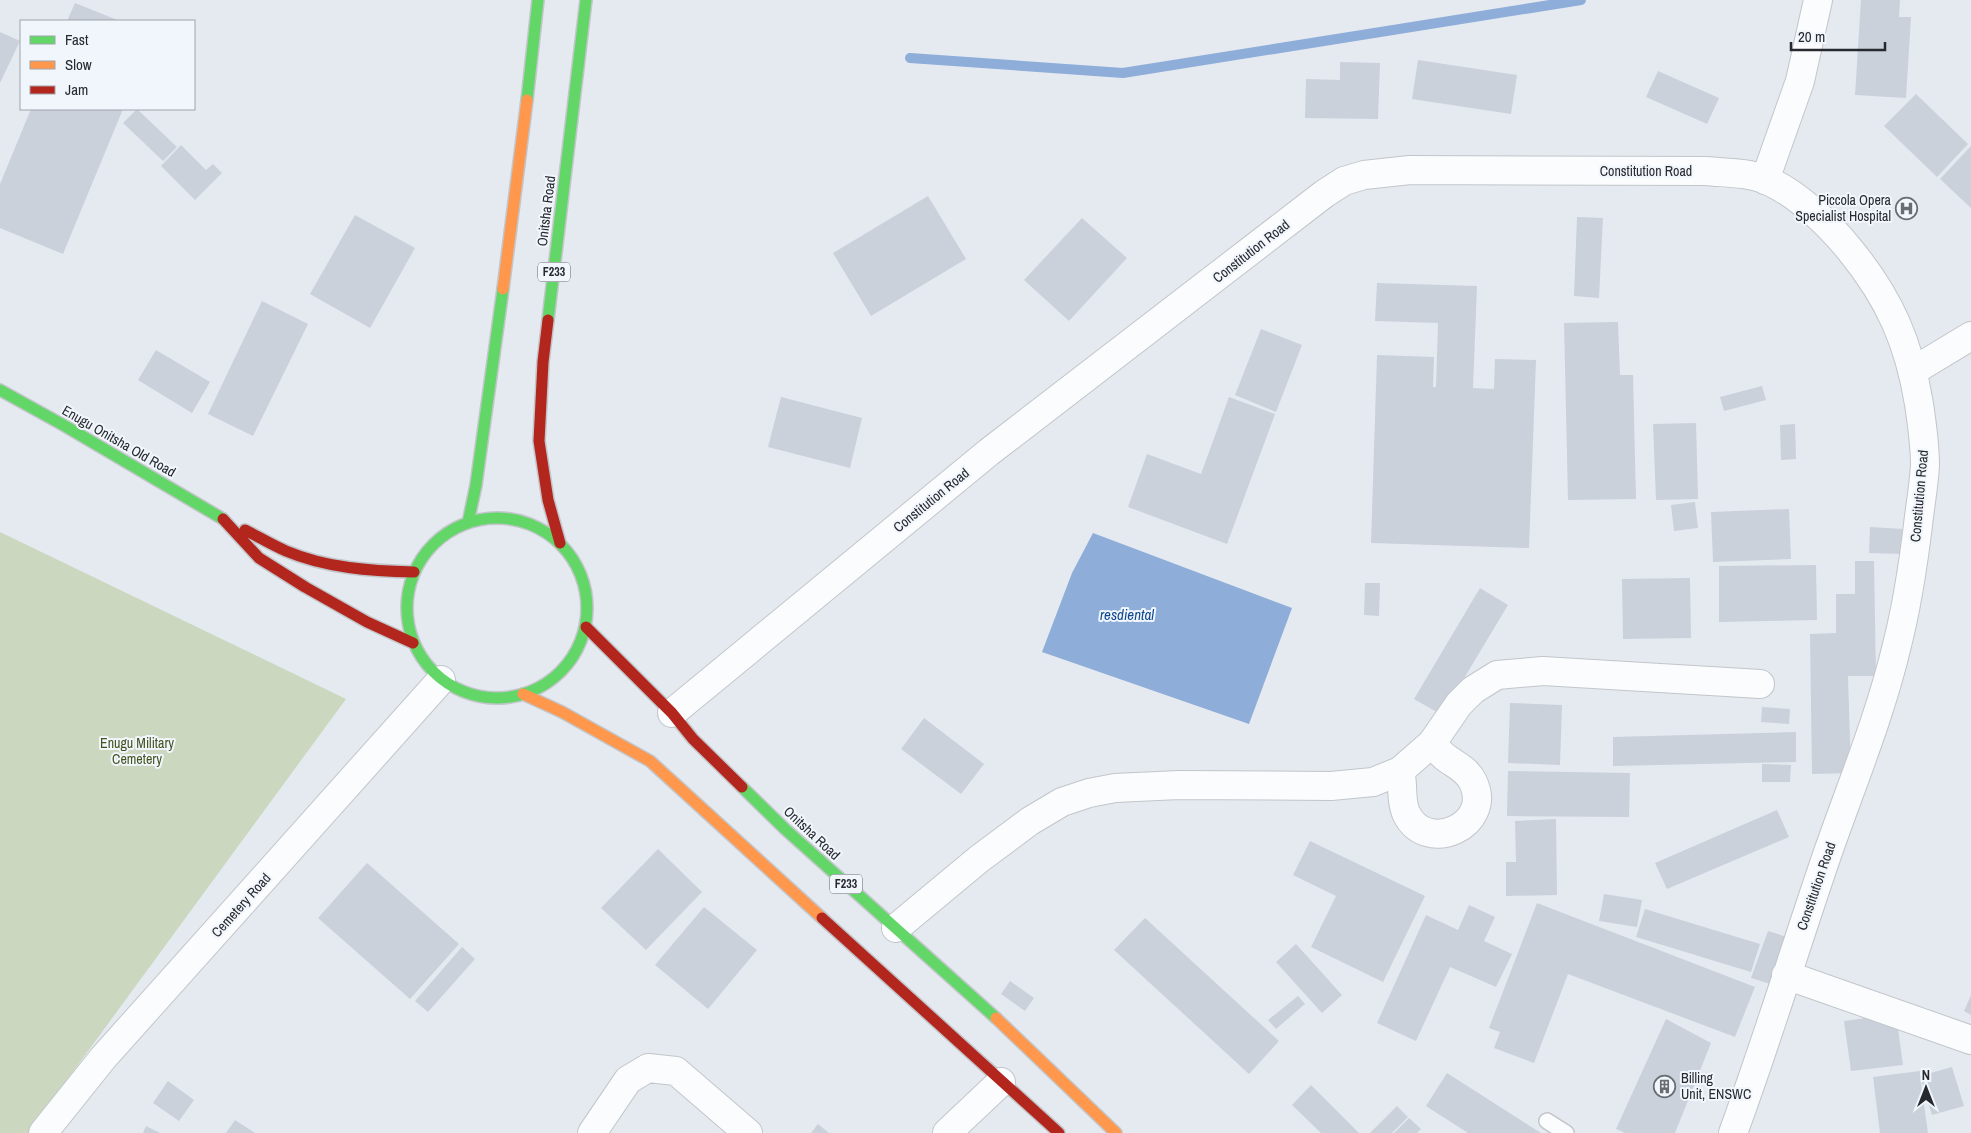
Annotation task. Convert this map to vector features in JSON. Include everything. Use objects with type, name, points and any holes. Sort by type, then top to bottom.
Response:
[{"type":"main road","points":[[468,523],[476,485],[523,141],[538,0]]},
{"type":"main road","name":"Onitsha Road","points":[[560,543],[548,500],[539,441],[543,362],[586,0]]},
{"type":"main road","name":"Enugu Onitsha Old Road","points":[[0,390],[223,519]]},
{"type":"main road","name":"F233","points":[[492,518],[517,520],[540,528],[560,543],[578,567],[587,596],[586,626],[578,649],[564,669],[546,684],[523,694],[506,698],[472,695],[456,689],[441,680],[424,663],[413,643],[407,619],[407,595],[414,572],[427,551],[445,534],[468,523],[492,518]]},
{"type":"main road","points":[[223,519],[287,552],[326,564],[369,571],[414,572]]},
{"type":"main road","points":[[223,519],[259,558],[305,588],[367,622],[413,643]]},
{"type":"main road","name":"Onitsha Road","points":[[586,626],[672,713],[693,739],[786,829],[992,1016],[1116,1133]]},
{"type":"main road","points":[[523,694],[562,712],[650,761],[1059,1133]]},
{"type":"street","points":[[1765,180],[1800,81],[1818,0]]},
{"type":"street","name":"Constitution Road","points":[[672,713],[989,452],[1324,194],[1344,181],[1382,172],[1410,170],[1706,171],[1743,174],[1765,180],[1785,191],[1834,230],[1862,264],[1881,293],[1897,324],[1913,370],[1923,430],[1925,465],[1913,565],[1898,645],[1874,724],[1786,975],[1764,1048],[1733,1133]]},
{"type":"street","points":[[1913,370],[1971,336]]},
{"type":"street","points":[[896,928],[979,859],[1030,820],[1062,802],[1088,793],[1115,788],[1179,784],[1347,786],[1373,782],[1400,771],[1432,743],[1459,704],[1474,690],[1497,674],[1543,671],[1760,684]]},
{"type":"street","name":"Cemetery Road","points":[[43,1133],[103,1058],[441,680]]},
{"type":"street","points":[[1400,771],[1403,786],[1402,802],[1406,814],[1414,824],[1436,834],[1454,831],[1465,824],[1475,809],[1477,797],[1475,785],[1465,770],[1443,756],[1432,743]]},
{"type":"street","points":[[1786,975],[1971,1040]]},
{"type":"street","points":[[592,1133],[628,1080],[648,1068],[676,1071],[748,1133]]},
{"type":"street","points":[[947,1133],[1001,1082]]},
{"type":"lane","points":[[1547,1121],[1566,1133]]},
{"type":"green space","name":"Enugu Military Cemetery","points":[[0,532],[346,699],[28,1133],[0,1133]]},
{"type":"water","name":"resdiental","points":[[1093,533],[1292,608],[1249,724],[1042,652],[1072,573]]},
{"type":"building","points":[[1861,0],[1900,0],[1899,17],[1911,17],[1906,98],[1855,95]]},
{"type":"building","points":[[75,3],[118,20],[67,20]]},
{"type":"building","points":[[0,32],[20,41],[0,83]]},
{"type":"building","points":[[1418,60],[1517,75],[1511,114],[1412,99]]},
{"type":"building","points":[[1340,62],[1380,63],[1378,119],[1305,118],[1306,79],[1340,80]]},
{"type":"building","points":[[1658,71],[1719,98],[1707,124],[1646,97]]},
{"type":"building","points":[[1916,94],[1968,144],[1937,177],[1884,126]]},
{"type":"building","points":[[31,110],[123,110],[63,254],[0,228],[0,184]]},
{"type":"building","points":[[138,110],[177,147],[163,161],[123,123]]},
{"type":"building","points":[[181,145],[206,170],[213,164],[222,173],[195,200],[161,166]]},
{"type":"building","points":[[1971,146],[1971,208],[1940,179]]},
{"type":"building","points":[[928,196],[966,259],[871,316],[833,253]]},
{"type":"building","points":[[355,215],[415,248],[370,328],[310,294]]},
{"type":"building","points":[[1577,217],[1603,218],[1599,298],[1574,296]]},
{"type":"building","points":[[1082,218],[1127,258],[1069,321],[1024,280]]},
{"type":"building","points":[[1377,283],[1477,286],[1473,388],[1494,389],[1495,359],[1536,360],[1529,548],[1371,543],[1377,355],[1434,357],[1433,387],[1436,387],[1438,323],[1375,321]]},
{"type":"building","points":[[262,301],[308,324],[253,436],[208,414]]},
{"type":"building","points":[[1618,322],[1620,375],[1633,375],[1636,499],[1568,500],[1564,323]]},
{"type":"building","points":[[1261,329],[1302,345],[1276,412],[1235,395]]},
{"type":"building","points":[[156,350],[210,382],[192,413],[138,380]]},
{"type":"building","points":[[1762,386],[1766,400],[1724,411],[1720,397]]},
{"type":"building","points":[[781,397],[862,418],[850,468],[768,447]]},
{"type":"building","points":[[1229,397],[1275,414],[1227,544],[1128,507],[1147,454],[1201,474]]},
{"type":"building","points":[[1696,423],[1698,499],[1656,500],[1653,424]]},
{"type":"building","points":[[1795,424],[1796,459],[1781,460],[1780,425]]},
{"type":"building","points":[[1695,502],[1698,528],[1674,531],[1671,505]]},
{"type":"building","points":[[1789,509],[1791,559],[1713,562],[1711,512]]},
{"type":"building","points":[[1870,527],[1903,529],[1903,554],[1869,553]]},
{"type":"building","points":[[1855,561],[1874,561],[1876,676],[1848,676],[1851,773],[1812,774],[1810,634],[1836,633],[1836,594],[1855,594]]},
{"type":"building","points":[[1816,565],[1817,620],[1719,622],[1719,566]]},
{"type":"building","points":[[1690,578],[1691,638],[1623,639],[1622,579]]},
{"type":"building","points":[[1365,583],[1380,583],[1379,616],[1364,615]]},
{"type":"building","points":[[1480,588],[1508,605],[1442,715],[1414,699]]},
{"type":"building","points":[[1510,703],[1562,705],[1560,765],[1508,763]]},
{"type":"building","points":[[1762,707],[1790,709],[1789,724],[1761,722]]},
{"type":"building","points":[[924,718],[984,764],[961,794],[901,749]]},
{"type":"building","points":[[1796,732],[1796,762],[1613,766],[1613,737]]},
{"type":"building","points":[[1762,764],[1791,765],[1790,782],[1762,782]]},
{"type":"building","points":[[1508,771],[1630,773],[1629,817],[1507,816]]},
{"type":"building","points":[[1777,810],[1789,837],[1667,889],[1655,863]]},
{"type":"building","points":[[1556,819],[1557,895],[1506,896],[1506,862],[1516,862],[1515,821]]},
{"type":"building","points":[[1310,841],[1425,896],[1383,982],[1311,947],[1336,896],[1293,875]]},
{"type":"building","points":[[658,849],[702,892],[646,950],[601,908]]},
{"type":"building","points":[[367,863],[459,944],[410,999],[318,918]]},
{"type":"building","points":[[1604,894],[1642,900],[1637,927],[1599,921]]},
{"type":"building","points":[[1537,903],[1755,987],[1735,1037],[1568,974],[1534,1063],[1494,1048],[1500,1032],[1489,1028]]},
{"type":"building","points":[[1469,905],[1495,917],[1484,941],[1512,954],[1496,987],[1450,967],[1416,1041],[1377,1023],[1426,915],[1458,930]]},
{"type":"building","points":[[704,907],[757,950],[708,1009],[655,965]]},
{"type":"building","points":[[1645,909],[1760,944],[1751,972],[1636,937]]},
{"type":"building","points":[[1145,918],[1279,1041],[1249,1074],[1114,950]]},
{"type":"building","points":[[1768,931],[1793,939],[1777,986],[1751,978]]},
{"type":"building","points":[[1296,944],[1342,995],[1322,1013],[1276,962]]},
{"type":"building","points":[[462,947],[475,959],[428,1012],[415,1001]]},
{"type":"building","points":[[1010,981],[1034,998],[1025,1011],[1001,994]]},
{"type":"building","points":[[1971,995],[1971,1015],[1964,1011]]},
{"type":"building","points":[[1298,996],[1305,1004],[1276,1029],[1268,1020]]},
{"type":"building","points":[[1896,1014],[1903,1065],[1851,1071],[1844,1021]]},
{"type":"building","name":"Billing Unit, ENSWC","points":[[1666,1019],[1711,1043],[1675,1133],[1625,1133],[1616,1129]]},
{"type":"building","points":[[1952,1067],[1964,1106],[1932,1115],[1920,1076]]},
{"type":"building","points":[[1920,1071],[1928,1133],[1880,1133],[1873,1077]]},
{"type":"building","points":[[1447,1073],[1541,1133],[1468,1133],[1426,1106]]},
{"type":"building","points":[[168,1081],[194,1100],[179,1121],[153,1103]]},
{"type":"building","points":[[1311,1085],[1359,1133],[1321,1133],[1292,1105]]},
{"type":"building","points":[[1397,1106],[1408,1117],[1392,1133],[1370,1133]]},
{"type":"building","points":[[1409,1118],[1421,1129],[1417,1133],[1394,1133]]},
{"type":"building","points":[[235,1120],[255,1133],[226,1133]]},
{"type":"building","points":[[818,1124],[829,1133],[811,1133]]},
{"type":"building","points":[[146,1126],[160,1133],[143,1133]]},
{"type":"waterway","points":[[910,58],[1123,73],[1581,0]]},
{"type":"traffic: fast","points":[[527,100],[538,0]]},
{"type":"traffic: fast","points":[[548,320],[586,0]]},
{"type":"traffic: fast","points":[[468,523],[476,485],[503,289]]},
{"type":"traffic: fast","points":[[0,390],[223,519]]},
{"type":"traffic: fast","points":[[488,518],[506,518],[531,525],[547,533],[561,544],[572,558],[580,574],[587,599],[587,608],[587,617],[580,642],[572,658],[561,672],[547,683],[523,694],[506,698],[488,698],[471,694],[447,683],[427,665],[411,634],[407,617],[407,599],[411,582],[422,558],[440,538],[471,522],[488,518]]},
{"type":"traffic: fast","points":[[742,787],[785,829],[996,1018]]},
{"type":"traffic: slow","points":[[503,289],[527,100]]},
{"type":"traffic: slow","points":[[523,694],[562,712],[650,761],[822,918]]},
{"type":"traffic: slow","points":[[996,1018],[1116,1133]]},
{"type":"traffic: jam","points":[[548,320],[543,362],[539,441],[548,500],[560,543]]},
{"type":"traffic: jam","points":[[223,519],[259,558],[367,622],[413,643]]},
{"type":"traffic: jam","points":[[245,530],[301,557],[333,565],[381,571],[414,572]]},
{"type":"traffic: jam","points":[[586,627],[672,713],[693,739],[742,787]]},
{"type":"traffic: jam","points":[[822,918],[1059,1133]]},
{"type":"place","name":"Piccola Opera Specialist Hospital","points":[[1907,208]]},
{"type":"place","name":"Billing Unit, ENSWC","points":[[1665,1086]]}]
